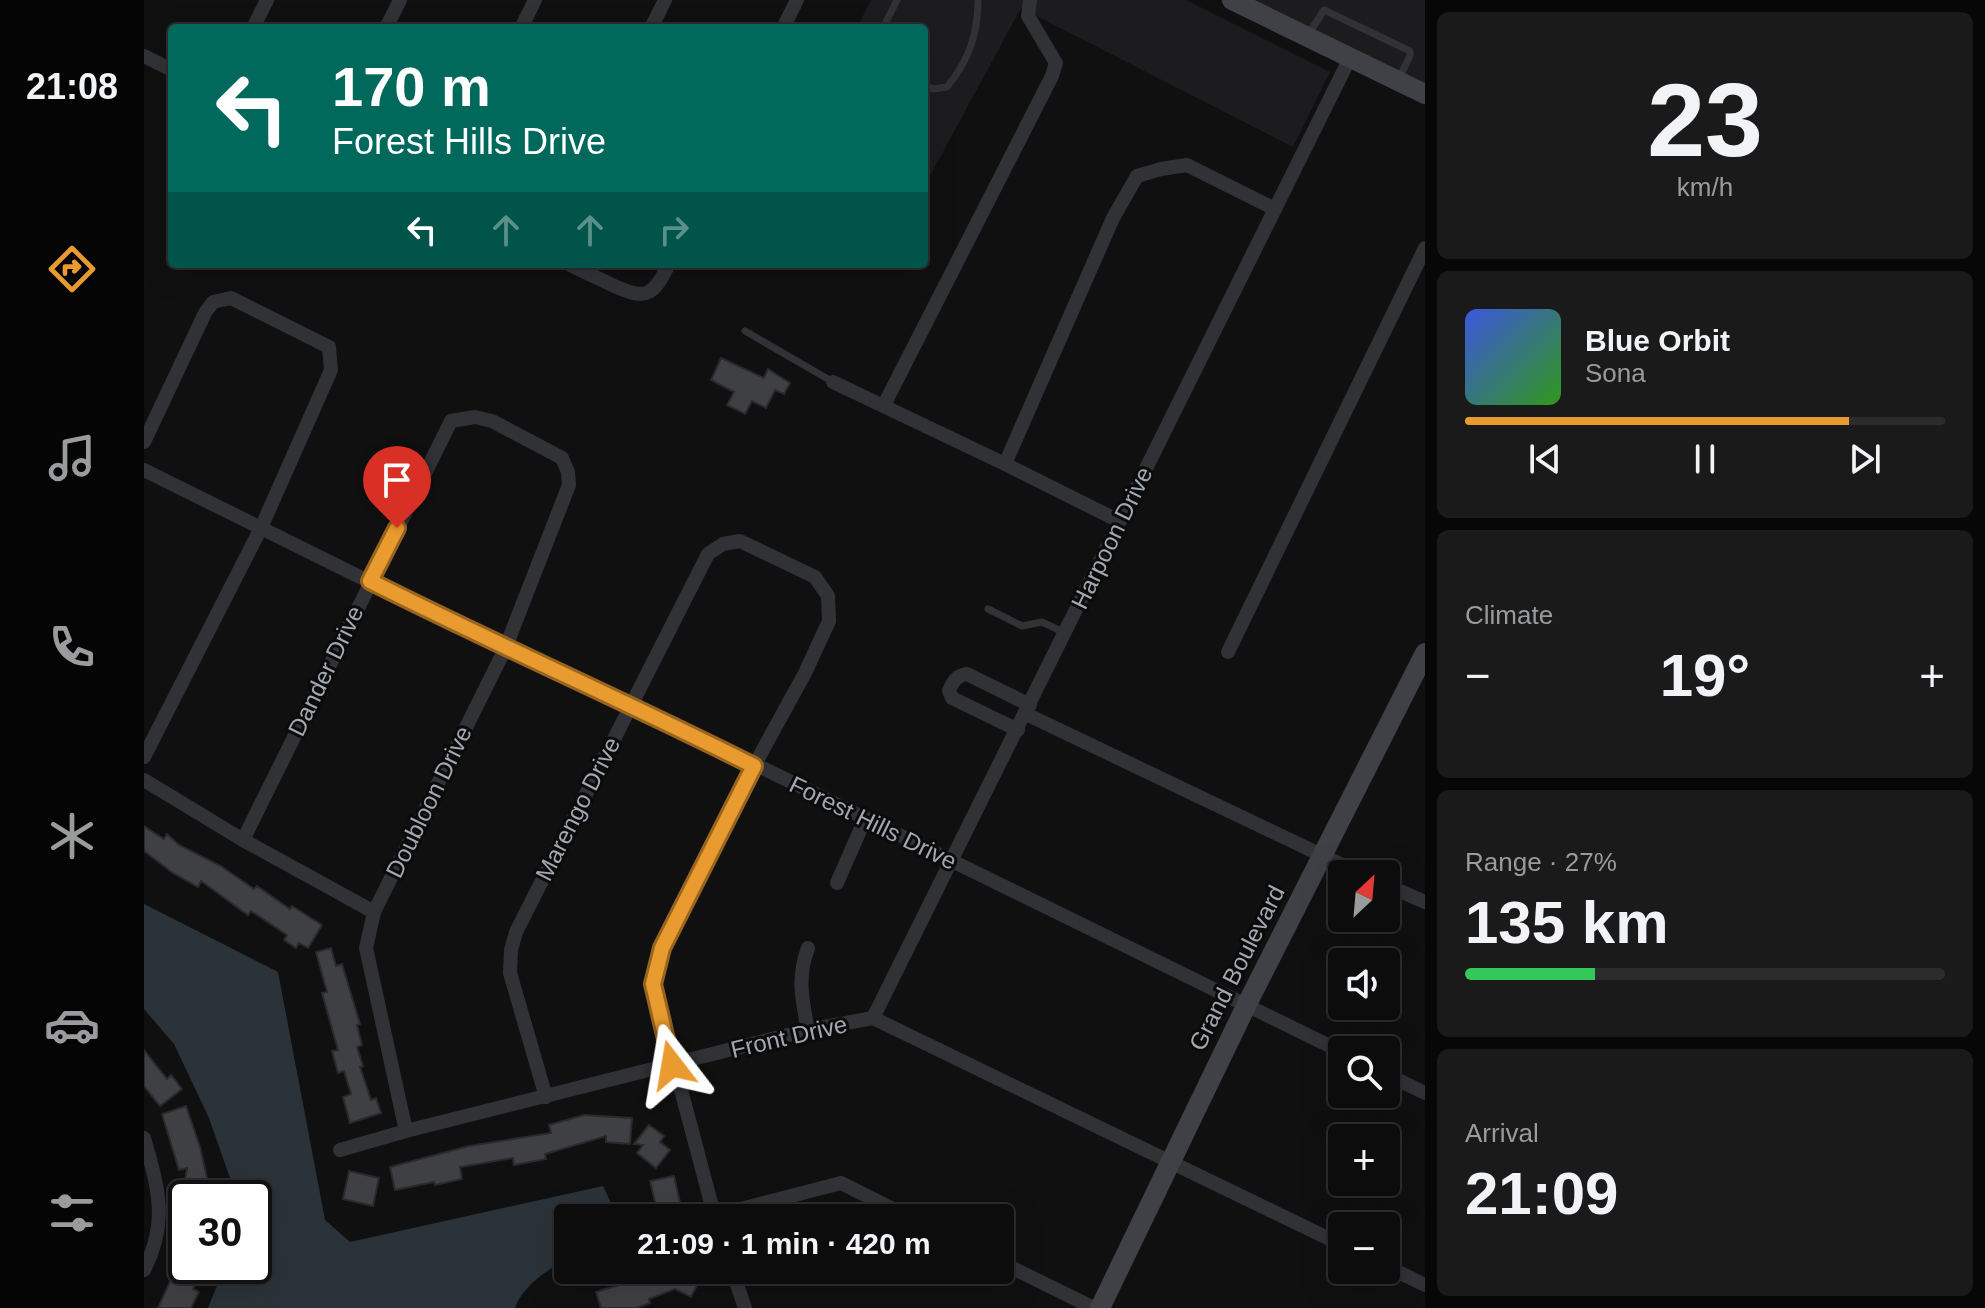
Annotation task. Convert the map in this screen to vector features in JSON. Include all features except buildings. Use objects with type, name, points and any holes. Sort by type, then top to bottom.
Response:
[{"type":"street","points":[[255,24],[267,0]]},
{"type":"street","points":[[388,24],[400,0]]},
{"type":"street","points":[[523,24],[535,0]]},
{"type":"street","points":[[653,24],[665,0]]},
{"type":"street","points":[[785,24],[797,0]]},
{"type":"street","points":[[884,405],[1052,76],[1056,63],[1028,16],[1030,0]]},
{"type":"street","points":[[1232,0],[1425,94]]},
{"type":"street","points":[[144,56],[168,68]]},
{"type":"street","name":"Harpoon Drive","points":[[873,1018],[1350,58]]},
{"type":"street","points":[[1005,464],[1113,218],[1137,176],[1187,165],[1275,209]]},
{"type":"street","points":[[1228,652],[1425,248]]},
{"type":"street","points":[[577,268],[634,296],[648,293],[660,284],[667,268]]},
{"type":"street","points":[[144,442],[213,302],[231,298],[329,347],[331,370],[261,528],[144,757]]},
{"type":"street","points":[[833,382],[1119,521]]},
{"type":"street","name":"Dander Drive","points":[[243,840],[451,421],[475,417],[492,421],[562,458],[569,485]]},
{"type":"street","name":"Forest Hills Drive","points":[[144,470],[505,649],[632,704],[1328,1045]]},
{"type":"street","name":"Doubloon Drive","points":[[406,1131],[366,948],[374,912],[505,649],[569,485]]},
{"type":"street","name":"Marengo Drive","points":[[546,1097],[510,973],[516,932],[708,554],[723,544],[740,541],[815,577],[828,596],[829,621],[805,673],[754,766]]},
{"type":"street","name":"Grand Boulevard","points":[[1097,1308],[1425,653]]},
{"type":"street","points":[[1018,730],[952,698],[949,691],[953,681],[967,674],[1028,710],[1330,860]]},
{"type":"street","points":[[710,1204],[653,984],[662,948],[754,766]]},
{"type":"street","points":[[144,780],[243,840],[374,912]]},
{"type":"street","points":[[837,883],[865,819]]},
{"type":"street","points":[[1400,891],[1425,902]]},
{"type":"street","points":[[808,948],[802,964],[800,989],[808,1030]]},
{"type":"street","name":"Front Drive","points":[[340,1150],[808,1030],[873,1018],[1328,1238]]},
{"type":"street","points":[[1400,1081],[1425,1093]]},
{"type":"street","points":[[144,1138],[157,1185],[161,1218],[144,1270]]},
{"type":"street","points":[[763,1204],[841,1183],[883,1204]]},
{"type":"street","points":[[1014,1269],[1097,1308]]},
{"type":"street","points":[[1400,1273],[1425,1285]]},
{"type":"street","points":[[737,1284],[745,1308]]},
{"type":"lane","points":[[885,24],[897,0]]},
{"type":"lane","points":[[928,87],[947,87],[955,77],[974,43],[978,0]]},
{"type":"lane","points":[[1307,37],[1324,10],[1368,29],[1410,51],[1398,81]]},
{"type":"lane","points":[[745,331],[833,382]]},
{"type":"lane","points":[[988,609],[1022,626],[1042,622],[1065,633]]},
{"type":"shaded area","points":[[871,0],[1186,0],[1330,72],[1293,147],[1021,8],[928,180],[928,24],[859,24]]},
{"type":"shaded area","points":[[1249,0],[1425,0],[1425,86]]},
{"type":"shaded area","points":[[144,904],[278,972],[325,1220],[350,1242],[603,1186],[611,1204],[554,1204],[554,1267],[537,1279],[515,1308],[208,1308],[218,1284],[272,1284],[272,1180],[231,1180],[209,1118],[174,1044],[144,1009]]},
{"type":"route","points":[[397,528],[370,581],[505,649],[632,704],[754,766],[662,948],[653,984],[672,1065]]}]
